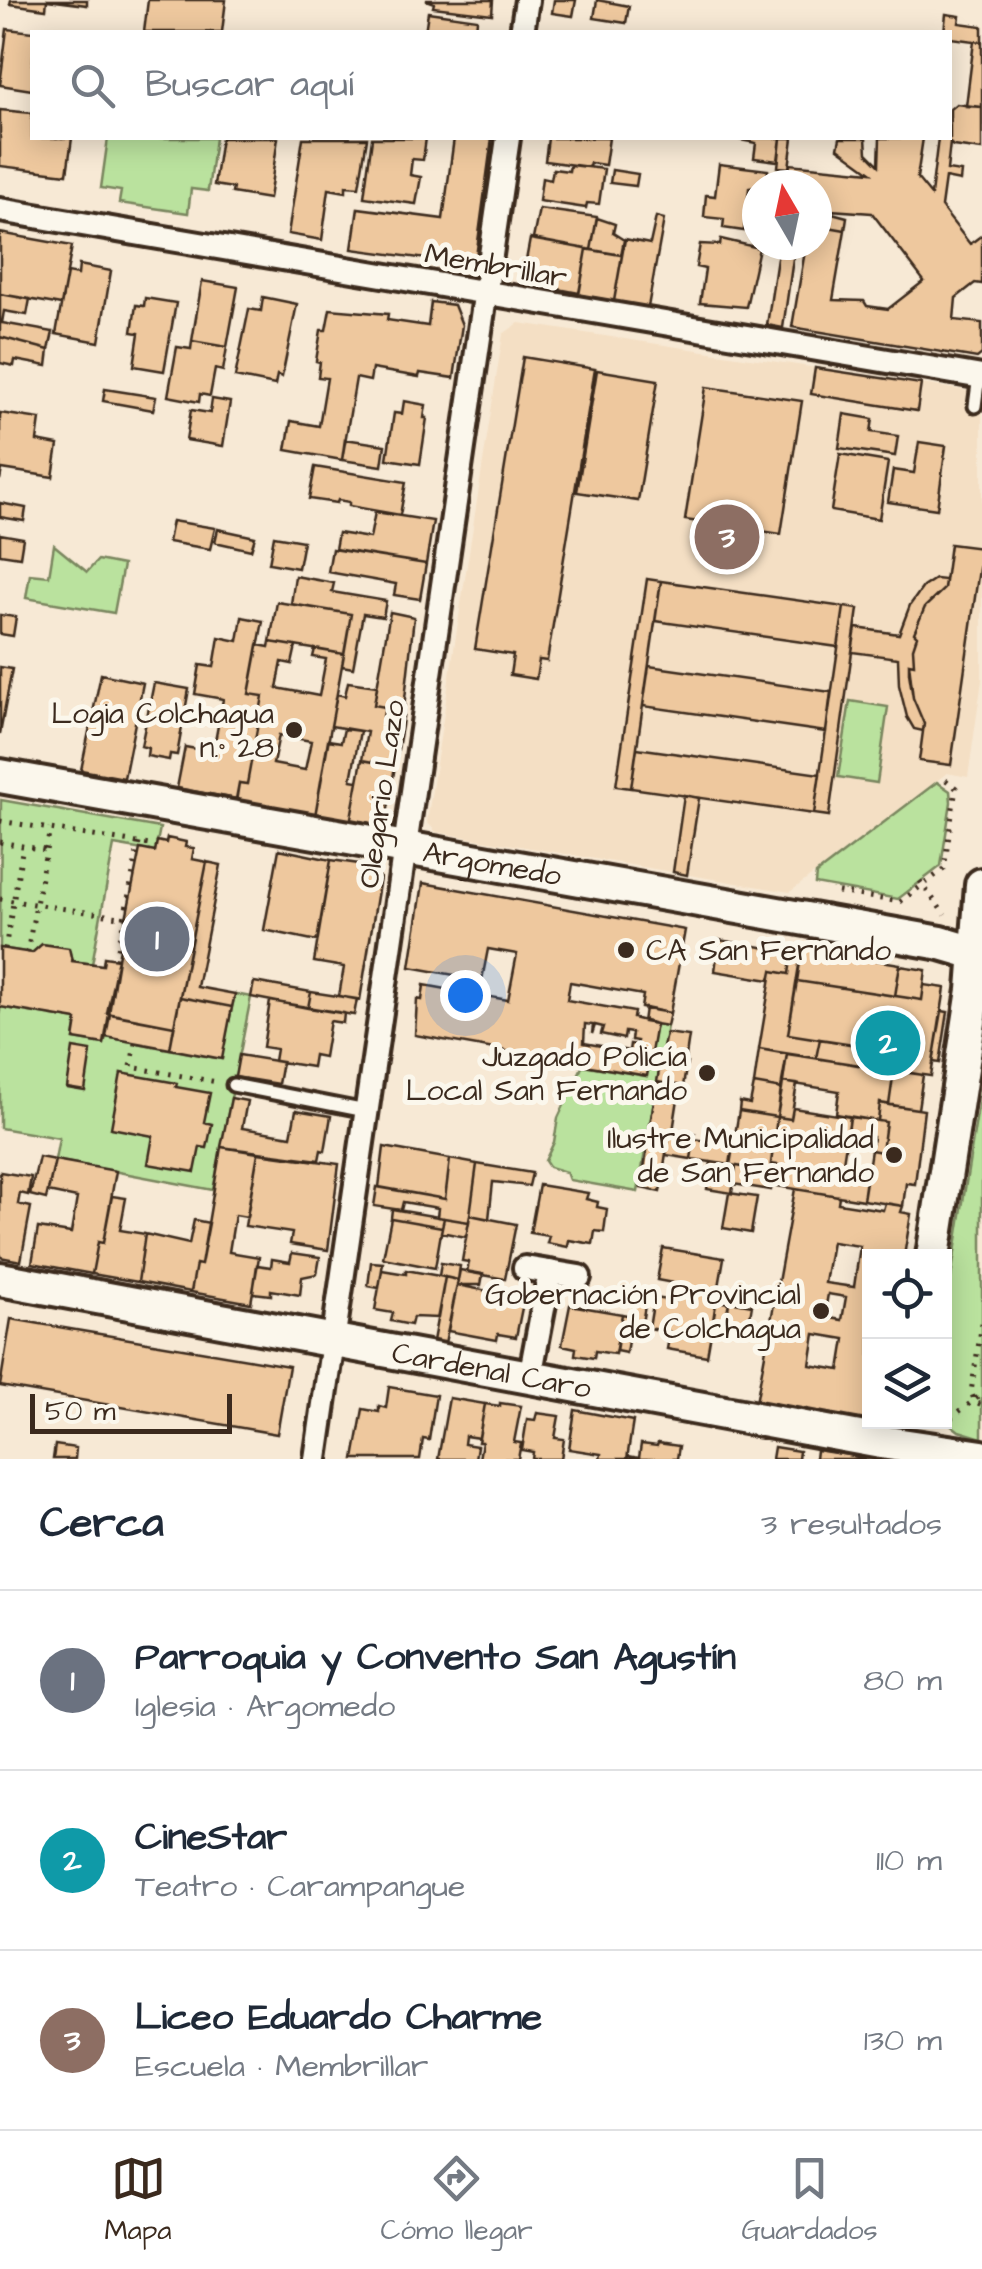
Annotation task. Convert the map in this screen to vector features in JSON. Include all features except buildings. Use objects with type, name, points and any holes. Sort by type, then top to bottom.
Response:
[{"type":"street","points":[[522,30],[527,0]]},
{"type":"street","name":"Olegario Lazo","points":[[316,1459],[508,140]]},
{"type":"street","name":"Membrillar","points":[[0,210],[980,376]]},
{"type":"street","name":"Argomedo","points":[[0,776],[256,827],[403,847],[942,943],[979,954]]},
{"type":"street","points":[[934,1249],[979,954],[982,885]]},
{"type":"street","points":[[525,1268],[580,1277]]},
{"type":"street","points":[[530,1377],[550,1272]]},
{"type":"street","name":"Cardenal Caro","points":[[0,1278],[982,1457]]},
{"type":"lane","points":[[974,406],[980,376]]},
{"type":"lane","points":[[233,1085],[366,1111]]},
{"type":"path","points":[[833,891],[900,902],[944,869],[956,788],[942,777]]},
{"type":"path","points":[[0,821],[156,846]]},
{"type":"path","points":[[27,953],[50,829]]},
{"type":"path","points":[[0,842],[45,850]]},
{"type":"path","points":[[116,959],[140,843]]},
{"type":"path","points":[[4,949],[23,846]]},
{"type":"path","points":[[921,883],[938,906]]},
{"type":"path","points":[[0,898],[125,918]]},
{"type":"path","points":[[135,1042],[131,1067],[233,1085]]},
{"type":"path","points":[[982,1323],[971,1392],[982,1405]]},
{"type":"path","points":[[952,1417],[982,1394]]},
{"type":"shaded area","points":[[519,323],[982,393],[982,680],[968,777],[947,773],[790,892],[436,832],[427,822],[503,334]]},
{"type":"green space","points":[[108,140],[215,140],[208,191],[191,189],[188,213],[119,203],[121,191],[101,188]]},
{"type":"green space","points":[[54,545],[87,572],[98,560],[123,565],[114,613],[26,598],[30,574],[49,576]]},
{"type":"green space","points":[[850,701],[888,707],[877,783],[838,777]]},
{"type":"green space","points":[[937,782],[950,791],[951,802],[941,866],[898,899],[815,884],[816,874]]},
{"type":"green space","points":[[1,800],[160,828],[155,852],[114,845],[92,964],[72,961],[69,948],[42,944],[32,953],[0,948]]},
{"type":"green space","points":[[235,994],[251,997],[213,1190],[55,1160],[59,1138],[0,1128],[0,1007],[77,1020],[74,1039],[104,1044],[106,1037],[221,1059]]},
{"type":"green space","points":[[656,1024],[667,1026],[638,1192],[569,1180],[566,1172],[549,1167],[545,1161],[554,1142],[558,1118],[583,1065],[646,1076]]},
{"type":"green space","points":[[982,1081],[982,1438],[952,1426],[952,1272]]},
{"type":"place","name":"Liceo Eduardo Charme","points":[[727,537]]},
{"type":"place","name":"Logia Colchagua n.° 28","points":[[294,730]]},
{"type":"place","name":"Parroquia y Convento San Agustín","points":[[157,939]]},
{"type":"place","name":"CA San Fernando","points":[[626,950]]},
{"type":"place","name":"CineStar","points":[[888,1043]]},
{"type":"place","name":"Juzgado Policía Local San Fernando","points":[[707,1073]]},
{"type":"place","name":"Ilustre Municipalidad de San Fernando","points":[[894,1155]]},
{"type":"place","name":"Gobernación Provincial de Colchagua","points":[[821,1311]]}]
